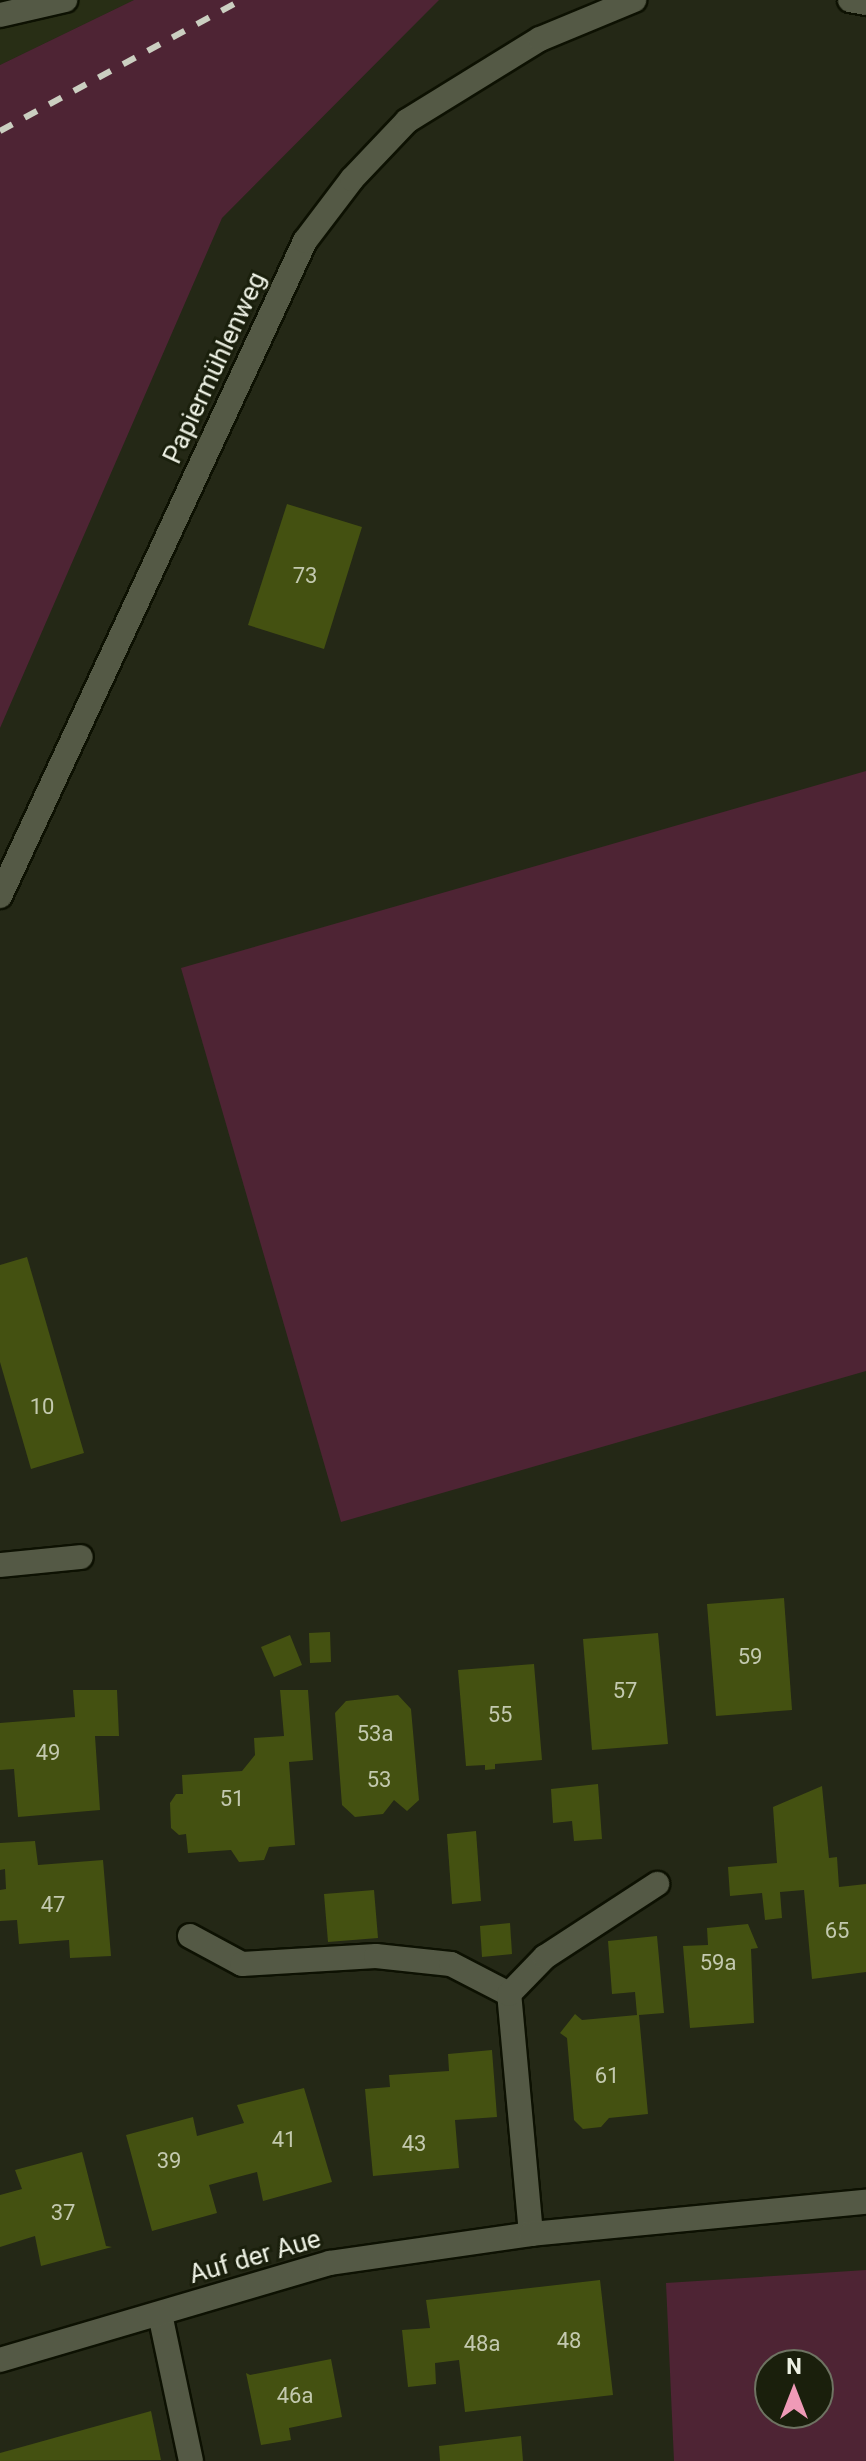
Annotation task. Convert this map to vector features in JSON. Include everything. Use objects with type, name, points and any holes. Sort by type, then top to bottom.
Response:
[{"type":"street","points":[[0,15],[65,0]]},
{"type":"street","name":"Papiermühlenweg","points":[[0,896],[305,241],[352,179],[407,121],[540,39],[634,0]]},
{"type":"street","points":[[850,0],[866,3]]},
{"type":"street","points":[[0,1565],[81,1557]]},
{"type":"street","points":[[531,2234],[509,1994],[545,1957],[657,1884]]},
{"type":"street","points":[[190,1936],[242,1964],[376,1956],[451,1964],[509,1994]]},
{"type":"street","name":"Auf der Aue","points":[[0,2360],[330,2263],[531,2234],[866,2202]]},
{"type":"street","points":[[160,2314],[191,2461]]},
{"type":"shaded area","points":[[0,0],[134,0],[0,65]]},
{"type":"shaded area","points":[[134,0],[439,0],[222,218],[0,728],[0,65]]},
{"type":"shaded area","points":[[866,771],[866,1371],[341,1522],[181,968]]},
{"type":"shaded area","points":[[866,2270],[866,2461],[674,2461],[666,2283]]},
{"type":"building","points":[[287,504],[362,527],[324,649],[248,625]]},
{"type":"building","points":[[27,1257],[84,1453],[31,1469],[0,1362],[0,1265]]},
{"type":"building","points":[[784,1598],[792,1710],[716,1716],[707,1604]]},
{"type":"building","points":[[330,1632],[331,1662],[310,1663],[309,1633]]},
{"type":"building","points":[[658,1633],[668,1744],[592,1750],[583,1639]]},
{"type":"building","points":[[290,1635],[302,1665],[274,1677],[261,1647]]},
{"type":"building","points":[[534,1664],[542,1760],[495,1764],[495,1769],[485,1770],[485,1765],[466,1766],[458,1670]]},
{"type":"building","points":[[73,1690],[117,1690],[119,1736],[95,1736],[100,1810],[18,1817],[14,1769],[0,1770],[0,1723],[75,1717]]},
{"type":"building","points":[[280,1690],[308,1690],[313,1760],[289,1762],[295,1845],[269,1847],[264,1860],[239,1862],[231,1850],[188,1853],[186,1834],[179,1835],[171,1828],[170,1803],[176,1794],[183,1794],[182,1775],[242,1771],[255,1755],[254,1738],[284,1736]]},
{"type":"building","points":[[398,1695],[411,1709],[419,1800],[407,1811],[394,1800],[383,1814],[355,1817],[342,1805],[335,1713],[346,1701]]},
{"type":"building","points":[[598,1784],[602,1839],[574,1841],[572,1821],[553,1823],[551,1789]]},
{"type":"building","points":[[822,1786],[829,1858],[837,1857],[839,1887],[866,1884],[866,1972],[812,1979],[804,1890],[780,1892],[782,1918],[765,1920],[762,1893],[730,1896],[728,1867],[777,1863],[773,1807]]},
{"type":"building","points":[[476,1831],[481,1901],[452,1904],[447,1834]]},
{"type":"building","points":[[35,1841],[38,1865],[103,1860],[111,1956],[70,1958],[69,1940],[19,1944],[17,1920],[0,1921],[0,1890],[6,1889],[5,1869],[0,1870],[0,1843]]},
{"type":"building","points":[[374,1890],[378,1938],[328,1942],[324,1894]]},
{"type":"building","points":[[510,1923],[512,1954],[482,1957],[480,1926]]},
{"type":"building","points":[[748,1924],[758,1948],[751,1949],[754,2023],[690,2028],[683,1946],[708,1945],[707,1928]]},
{"type":"building","points":[[657,1936],[664,2013],[639,2015],[648,2114],[609,2118],[601,2127],[583,2129],[574,2120],[567,2038],[560,2033],[575,2014],[582,2020],[637,2015],[635,1992],[612,1994],[608,1941]]},
{"type":"building","points":[[492,2050],[497,2117],[455,2120],[459,2168],[373,2176],[365,2089],[390,2087],[389,2075],[449,2071],[448,2054]]},
{"type":"building","points":[[304,2088],[332,2182],[263,2201],[257,2172],[234,2178],[209,2185],[217,2213],[152,2231],[126,2135],[193,2117],[197,2136],[244,2123],[237,2105]]},
{"type":"building","points":[[82,2152],[106,2246],[112,2247],[41,2266],[35,2236],[0,2247],[0,2195],[22,2189],[15,2170]]},
{"type":"building","points":[[600,2280],[613,2395],[465,2412],[459,2360],[435,2363],[436,2384],[408,2387],[402,2330],[430,2328],[426,2300]]},
{"type":"building","points":[[331,2359],[342,2417],[289,2428],[291,2440],[261,2445],[246,2373],[250,2375]]},
{"type":"building","points":[[151,2411],[161,2460],[0,2461],[0,2453]]},
{"type":"building","points":[[521,2436],[523,2461],[440,2461],[439,2446]]},
{"type":"railway","points":[[0,131],[241,0]]}]
